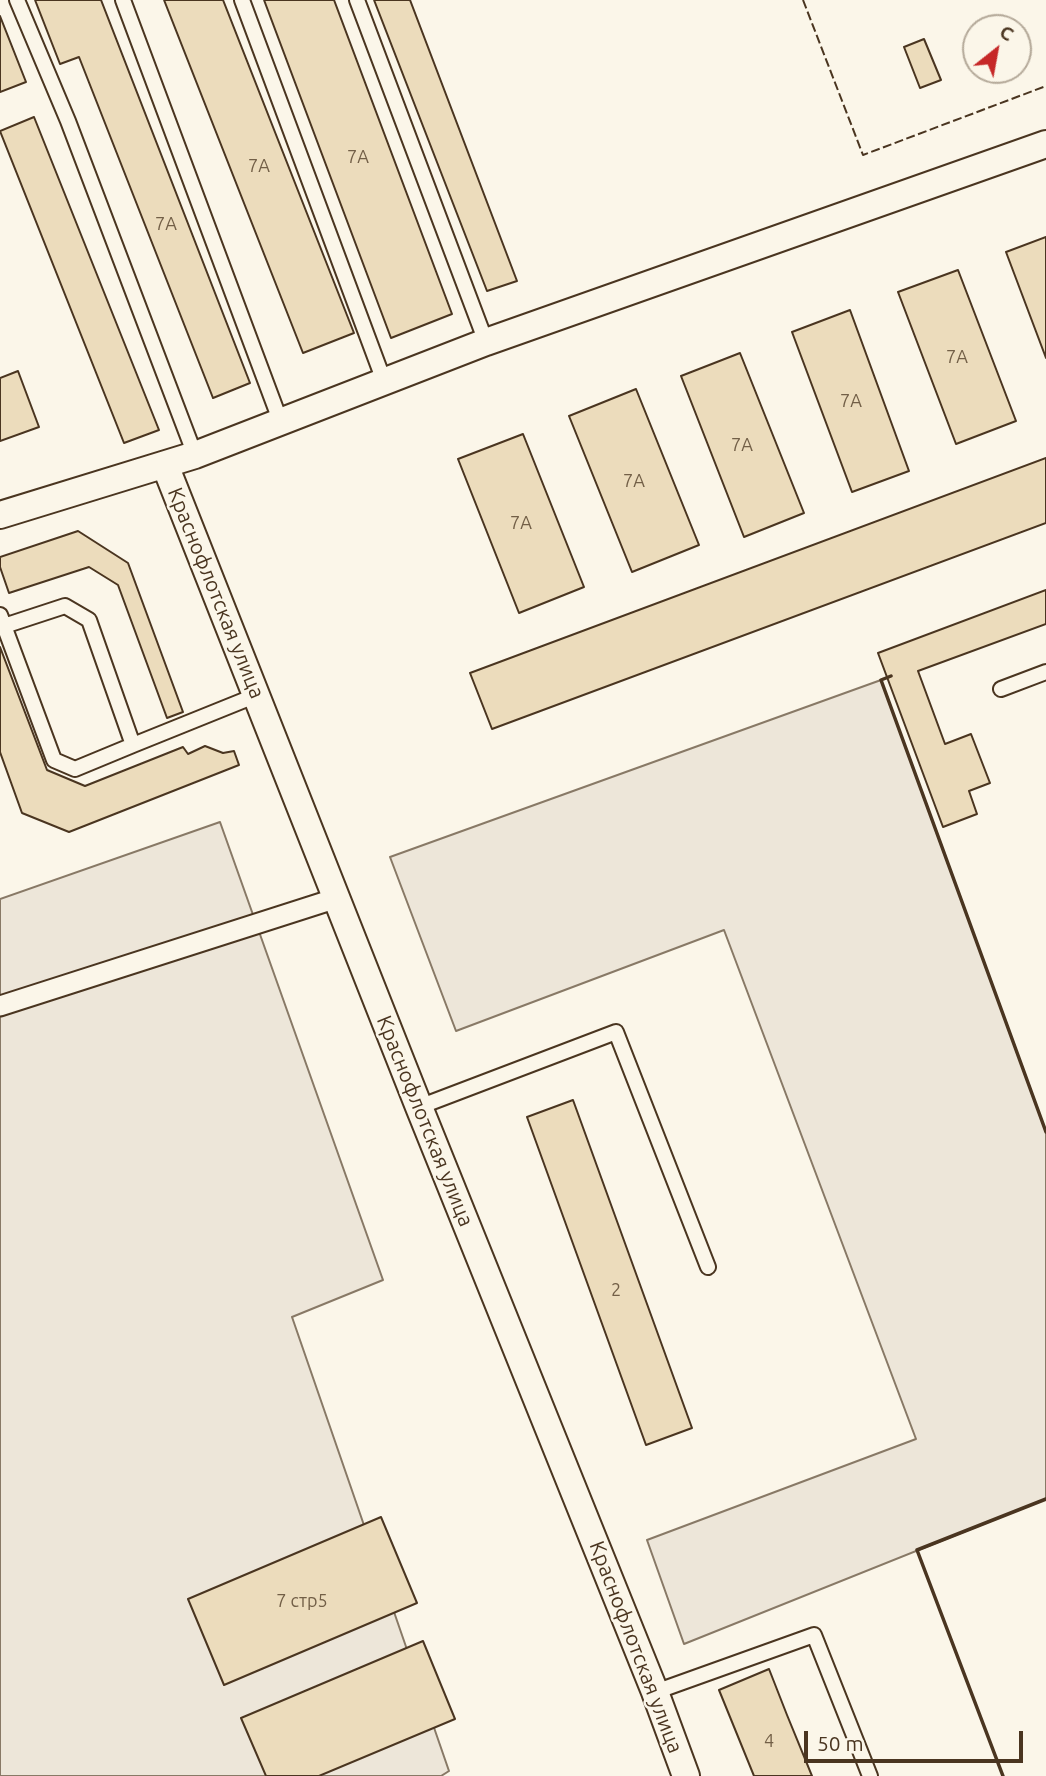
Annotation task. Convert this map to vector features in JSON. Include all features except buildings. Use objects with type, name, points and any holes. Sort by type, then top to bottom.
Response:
[{"type":"street","points":[[0,515],[195,455],[486,342],[1046,144]]},
{"type":"street","name":"Краснофлотская улица","points":[[165,465],[419,1107],[655,1692],[686,1776]]},
{"type":"street","points":[[0,1006],[337,898]]},
{"type":"lane","points":[[17,0],[68,121],[195,455]]},
{"type":"lane","points":[[123,0],[280,420]]},
{"type":"lane","points":[[242,0],[384,381]]},
{"type":"lane","points":[[356,0],[486,342]]},
{"type":"lane","points":[[133,746],[89,620],[65,606],[2,621],[54,760],[75,769],[133,746],[257,695]]},
{"type":"lane","points":[[1001,688],[1046,672]]},
{"type":"lane","points":[[419,1107],[616,1032],[708,1267]]},
{"type":"lane","points":[[655,1692],[814,1635],[870,1776]]},
{"type":"shaded area","points":[[881,680],[1046,1132],[1046,1499],[684,1644],[647,1540],[916,1439],[724,930],[456,1031],[390,857]]},
{"type":"shaded area","points":[[220,822],[383,1280],[292,1317],[449,1771],[441,1776],[0,1776],[0,899]]},
{"type":"fence","points":[[803,0],[863,155],[1046,86]]},
{"type":"wall","points":[[891,676],[881,680],[1046,1132]]},
{"type":"wall","points":[[1003,1776],[917,1550],[1046,1499]]}]
